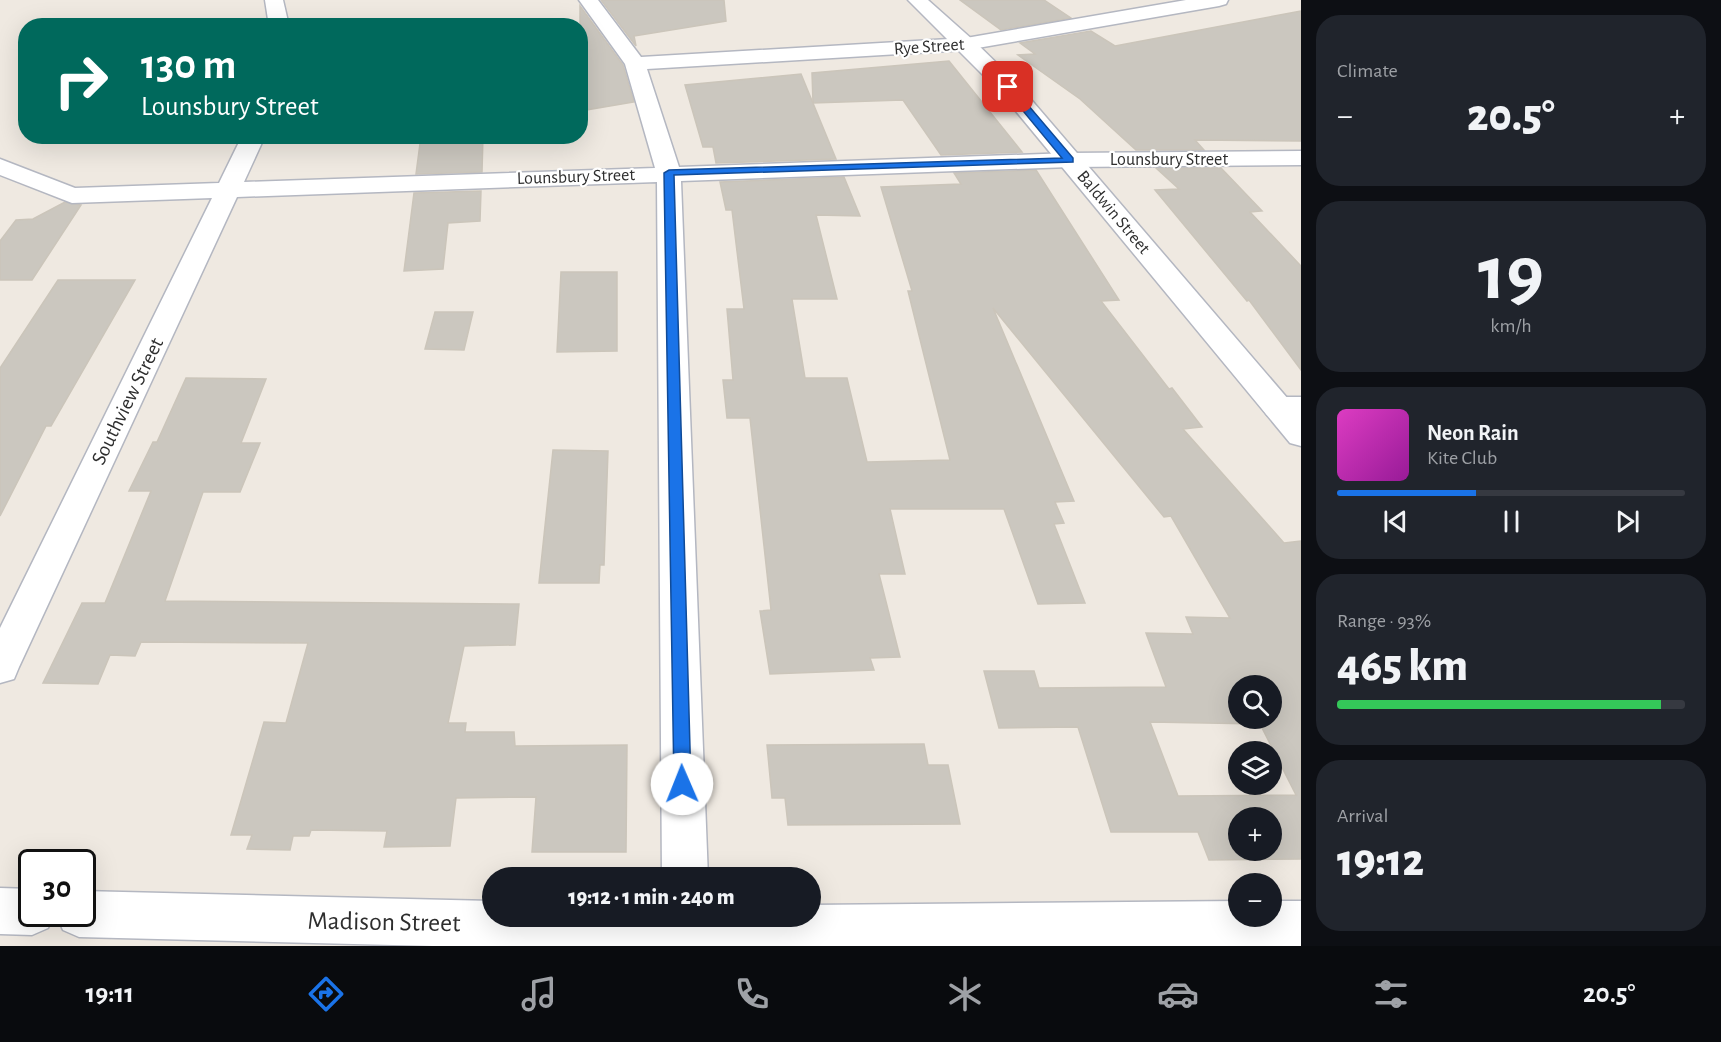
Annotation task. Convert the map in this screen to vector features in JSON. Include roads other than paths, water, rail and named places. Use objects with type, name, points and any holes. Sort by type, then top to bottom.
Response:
[{"type":"street","points":[[274,0],[277,18]]},
{"type":"street","points":[[588,0],[635,64],[669,173],[685,867]]},
{"type":"street","name":"Baldwin Street","points":[[916,0],[995,72],[1290,408],[1301,435]]},
{"type":"street","name":"Rye Street","points":[[635,64],[966,44],[1220,0]]},
{"type":"street","name":"Southview Street","points":[[0,667],[250,144]]},
{"type":"street","name":"Lounsbury Street","points":[[0,166],[72,196],[1070,160],[1301,158]]},
{"type":"street","points":[[0,912],[18,912]]},
{"type":"street","name":"Madison Street","points":[[96,914],[482,920]]},
{"type":"street","name":"Madison Street","points":[[821,923],[1301,924]]}]
